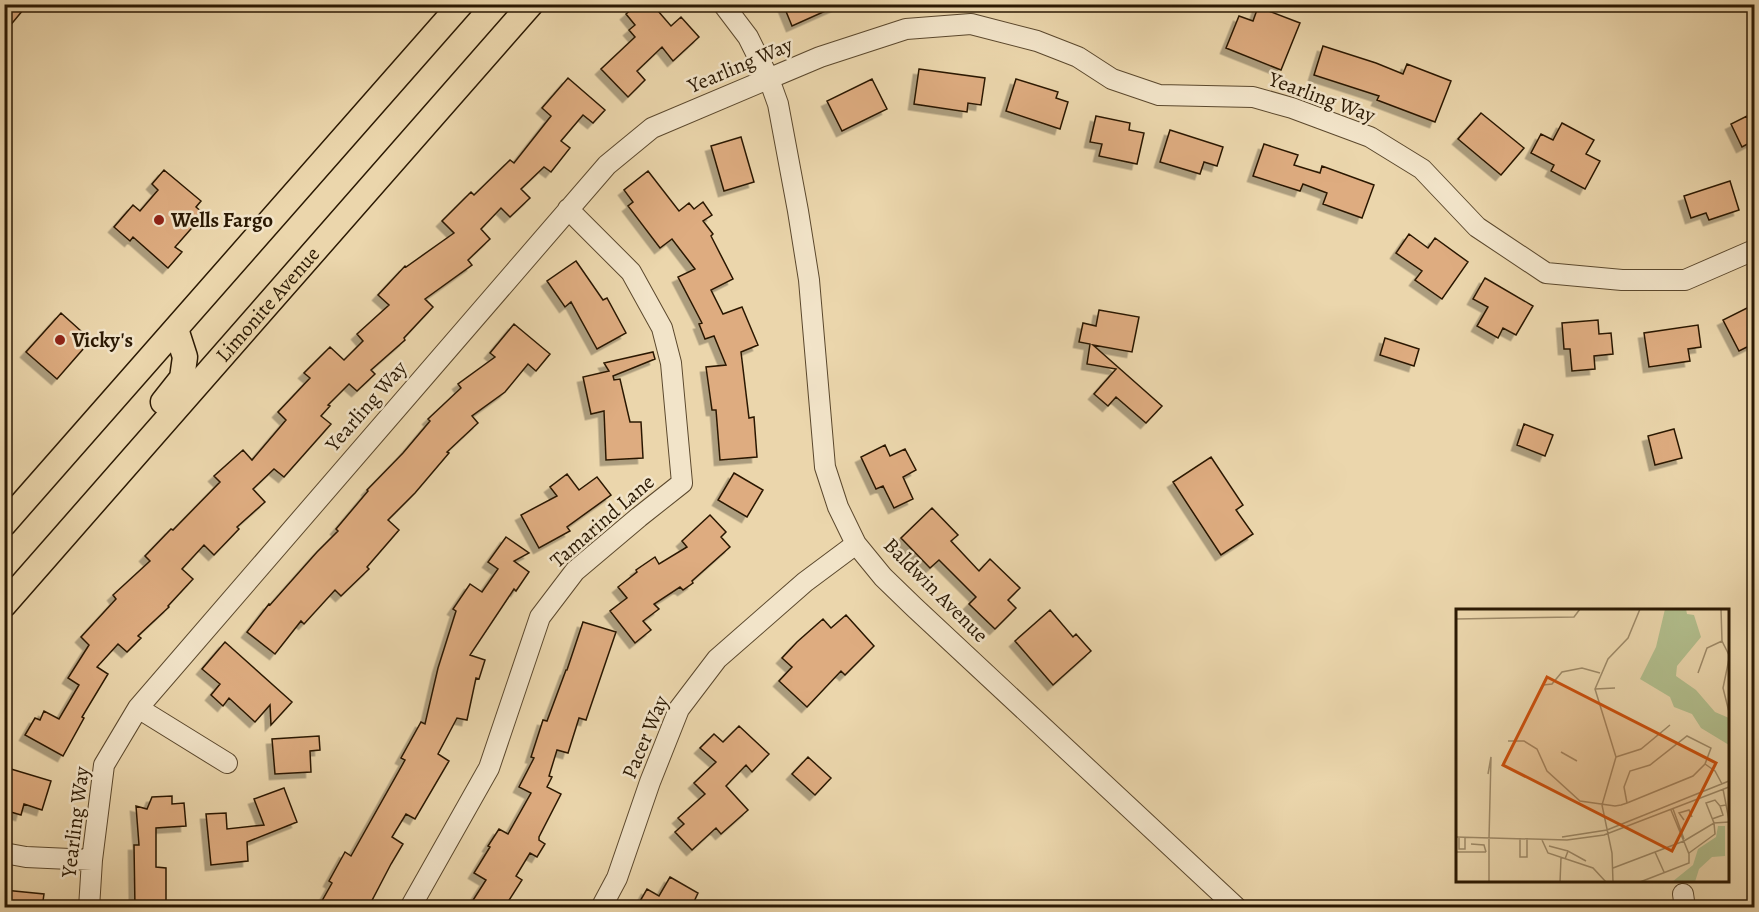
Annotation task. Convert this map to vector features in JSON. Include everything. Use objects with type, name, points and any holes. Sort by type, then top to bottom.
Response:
[{"type":"main road","points":[[4,524],[461,4]]},
{"type":"main road","name":"Limonite Avenue","points":[[4,605],[531,4]]},
{"type":"main road","points":[[39,565],[48,534],[182,378],[185,357],[176,329]]},
{"type":"street","name":"Baldwin Avenue","points":[[723,4],[748,37],[769,79],[778,104],[809,280],[825,467],[838,507],[856,544],[883,577],[914,607],[1238,908]]},
{"type":"street","name":"Yearling Way","points":[[89,908],[92,860],[104,765],[138,708],[607,165],[652,128],[820,57],[906,29],[971,24],[1037,41],[1078,57],[1112,79],[1159,95],[1252,97],[1292,108],[1370,137],[1422,169],[1477,227],[1546,273],[1622,279],[1685,280],[1755,250]]},
{"type":"street","name":"Tamarind Lane","points":[[410,908],[489,768],[540,617],[575,571],[682,483],[671,363],[662,328],[631,272],[568,209]]},
{"type":"street","name":"Pacer Way","points":[[601,908],[617,878],[650,782],[679,709],[717,659],[804,582],[856,544]]},
{"type":"street","points":[[138,708],[227,763]]},
{"type":"street","points":[[4,853],[26,857],[92,860]]},
{"type":"building","points":[[4,4],[28,4],[4,33]]},
{"type":"building","points":[[638,4],[652,4],[671,26],[681,17],[699,37],[673,61],[662,47],[637,71],[645,80],[628,97],[601,69],[635,37],[629,30],[635,25],[626,14]]},
{"type":"building","points":[[783,4],[841,4],[792,26]]},
{"type":"building","points":[[1258,7],[1300,23],[1281,70],[1226,48],[1239,16],[1253,21]]},
{"type":"building","points":[[1323,46],[1403,74],[1407,64],[1451,81],[1435,122],[1377,100],[1379,96],[1314,75]]},
{"type":"building","points":[[919,69],[985,78],[981,105],[968,103],[967,112],[914,104]]},
{"type":"building","points":[[568,78],[605,110],[593,123],[583,115],[561,141],[570,148],[551,172],[544,167],[521,189],[530,198],[510,217],[501,208],[481,229],[490,239],[468,260],[472,265],[425,299],[433,307],[404,338],[405,340],[371,370],[375,374],[357,391],[349,384],[328,405],[330,406],[321,416],[331,424],[284,477],[274,469],[253,489],[265,502],[237,527],[239,529],[214,555],[204,545],[182,569],[193,579],[169,607],[138,636],[141,638],[127,652],[118,644],[97,667],[108,674],[82,717],[84,718],[63,756],[25,735],[35,718],[40,720],[44,711],[59,719],[79,685],[68,678],[89,645],[81,637],[116,599],[113,595],[150,561],[145,556],[220,482],[214,476],[243,450],[252,460],[286,420],[278,412],[310,378],[304,373],[330,347],[344,360],[363,341],[357,334],[389,305],[378,295],[405,266],[454,233],[442,221],[471,192],[474,195],[510,160],[514,163],[551,116],[542,108]]},
{"type":"building","points":[[872,79],[887,109],[842,131],[827,101]]},
{"type":"building","points":[[1016,79],[1058,92],[1056,98],[1068,102],[1060,129],[1006,111]]},
{"type":"building","points":[[1481,113],[1524,148],[1501,175],[1458,139]]},
{"type":"building","points":[[1096,116],[1130,123],[1129,130],[1144,133],[1137,164],[1099,156],[1102,144],[1090,142]]},
{"type":"building","points":[[1747,116],[1755,132],[1755,140],[1742,147],[1731,124]]},
{"type":"building","points":[[1562,123],[1594,140],[1586,154],[1600,161],[1585,189],[1551,171],[1554,165],[1531,153],[1541,134],[1553,140]]},
{"type":"building","points":[[1170,130],[1223,147],[1217,166],[1204,162],[1200,174],[1160,162]]},
{"type":"building","points":[[741,137],[754,182],[724,191],[711,146]]},
{"type":"building","points":[[1264,144],[1298,155],[1294,165],[1320,173],[1322,166],[1374,185],[1362,218],[1323,204],[1327,193],[1303,184],[1300,191],[1253,176]]},
{"type":"building","name":"Wells Fargo","points":[[164,170],[201,201],[196,207],[204,214],[175,247],[182,252],[168,268],[133,237],[130,241],[114,227],[133,205],[140,211],[158,190],[152,184]]},
{"type":"building","points":[[648,171],[679,211],[689,203],[694,209],[703,202],[712,215],[703,221],[713,234],[711,236],[733,279],[711,290],[723,314],[742,307],[758,345],[741,352],[749,418],[754,417],[757,457],[720,460],[716,410],[712,410],[706,367],[726,365],[714,336],[705,339],[699,324],[702,323],[678,277],[695,269],[672,239],[660,248],[628,206],[633,202],[624,190]]},
{"type":"building","points":[[1730,181],[1739,210],[1709,220],[1706,213],[1691,218],[1684,196]]},
{"type":"building","points":[[1409,234],[1428,248],[1435,238],[1468,262],[1442,299],[1415,280],[1422,271],[1396,253]]},
{"type":"building","points":[[576,261],[603,300],[607,298],[626,333],[597,349],[571,302],[565,307],[547,281]]},
{"type":"building","points":[[1485,278],[1533,306],[1516,335],[1503,328],[1498,338],[1477,326],[1488,307],[1473,299]]},
{"type":"building","points":[[1755,304],[1755,343],[1739,351],[1723,320]]},
{"type":"building","points":[[1099,310],[1139,317],[1132,352],[1093,345],[1162,406],[1146,423],[1116,397],[1108,406],[1094,394],[1116,369],[1087,364],[1090,344],[1079,342],[1083,323],[1096,326]]},
{"type":"building","points":[[61,313],[91,340],[57,379],[26,352]]},
{"type":"building","points":[[1598,320],[1599,334],[1611,333],[1613,354],[1594,356],[1595,369],[1572,371],[1570,349],[1564,349],[1562,323]]},
{"type":"building","points":[[514,324],[550,354],[536,371],[528,364],[505,392],[472,416],[478,423],[447,452],[449,453],[415,493],[388,520],[399,530],[367,567],[369,569],[341,596],[335,590],[304,624],[301,621],[275,654],[247,632],[269,604],[338,531],[336,529],[367,490],[403,453],[430,421],[428,419],[461,388],[458,384],[495,357],[490,353]]},
{"type":"building","points":[[1698,325],[1701,347],[1688,349],[1690,361],[1649,367],[1644,333]]},
{"type":"building","points":[[1385,338],[1419,349],[1414,366],[1380,355]]},
{"type":"building","points":[[653,352],[655,359],[613,376],[614,380],[620,379],[630,422],[641,422],[643,458],[606,460],[604,411],[591,414],[583,377],[609,371],[604,363]]},
{"type":"building","points":[[1524,424],[1553,435],[1545,456],[1517,445]]},
{"type":"building","points":[[1674,429],[1682,458],[1655,465],[1648,436]]},
{"type":"building","points":[[885,445],[890,456],[905,449],[916,470],[903,477],[913,499],[894,508],[883,486],[876,489],[861,457]]},
{"type":"building","points":[[1211,457],[1243,505],[1236,510],[1253,534],[1221,555],[1173,482]]},
{"type":"building","points":[[734,473],[763,490],[747,517],[718,500]]},
{"type":"building","points":[[567,474],[579,490],[597,477],[611,495],[567,527],[570,531],[539,548],[521,515],[557,496],[550,487]]},
{"type":"building","points":[[932,508],[958,535],[951,541],[979,571],[990,559],[1020,588],[1008,600],[1016,608],[995,629],[969,604],[976,597],[939,560],[930,568],[901,538]]},
{"type":"building","points":[[710,515],[726,532],[721,537],[730,547],[692,581],[693,583],[683,590],[680,587],[654,604],[659,609],[643,621],[651,630],[635,643],[610,611],[627,598],[618,587],[637,572],[636,570],[655,557],[659,564],[687,547],[682,541]]},
{"type":"building","points":[[506,537],[529,553],[514,561],[529,572],[516,591],[514,589],[470,655],[485,660],[479,679],[476,678],[467,720],[457,718],[438,754],[449,761],[415,819],[406,814],[392,837],[403,844],[368,908],[318,908],[332,883],[329,881],[345,852],[351,856],[405,760],[401,758],[421,722],[425,724],[438,668],[456,611],[453,609],[470,584],[482,592],[498,569],[488,562]]},
{"type":"building","points":[[1050,610],[1073,637],[1076,634],[1091,651],[1053,685],[1015,641]]},
{"type":"building","points":[[846,615],[874,646],[845,675],[841,671],[807,707],[779,681],[792,667],[782,658],[823,619],[831,628]]},
{"type":"building","points":[[583,622],[616,632],[586,720],[579,718],[568,753],[557,750],[549,776],[552,777],[547,787],[561,794],[539,837],[539,840],[545,844],[537,857],[530,853],[516,876],[522,880],[504,908],[468,908],[486,880],[474,873],[490,847],[488,846],[499,829],[508,834],[531,793],[519,787],[534,758],[531,757],[543,720],[547,721]]},
{"type":"building","points":[[225,642],[292,702],[271,725],[270,705],[255,722],[229,698],[223,706],[211,695],[220,684],[202,669]]},
{"type":"building","points":[[739,726],[769,754],[752,772],[746,765],[726,786],[748,810],[721,834],[716,828],[692,850],[675,832],[684,824],[678,818],[705,794],[694,783],[716,762],[700,748],[714,734],[723,742]]},
{"type":"building","points":[[319,736],[320,750],[310,751],[311,772],[275,774],[272,739]]},
{"type":"building","points":[[808,757],[831,778],[815,795],[792,774]]},
{"type":"building","points":[[11,769],[51,781],[42,810],[24,804],[21,815],[4,810],[4,790]]},
{"type":"building","points":[[284,788],[297,822],[247,842],[248,861],[211,865],[206,814],[226,813],[227,829],[264,825],[254,799]]},
{"type":"building","points":[[172,796],[172,804],[184,803],[186,826],[156,828],[156,867],[166,868],[166,908],[135,908],[134,845],[139,845],[136,806],[147,809],[152,797]]},
{"type":"building","points":[[670,877],[698,893],[691,908],[636,908],[647,889],[659,896]]},
{"type":"building","points":[[4,890],[44,894],[42,908],[4,908]]},
{"type":"place","name":"Wells Fargo","points":[[159,220]]},
{"type":"place","name":"Vicky's","points":[[60,340]]}]
